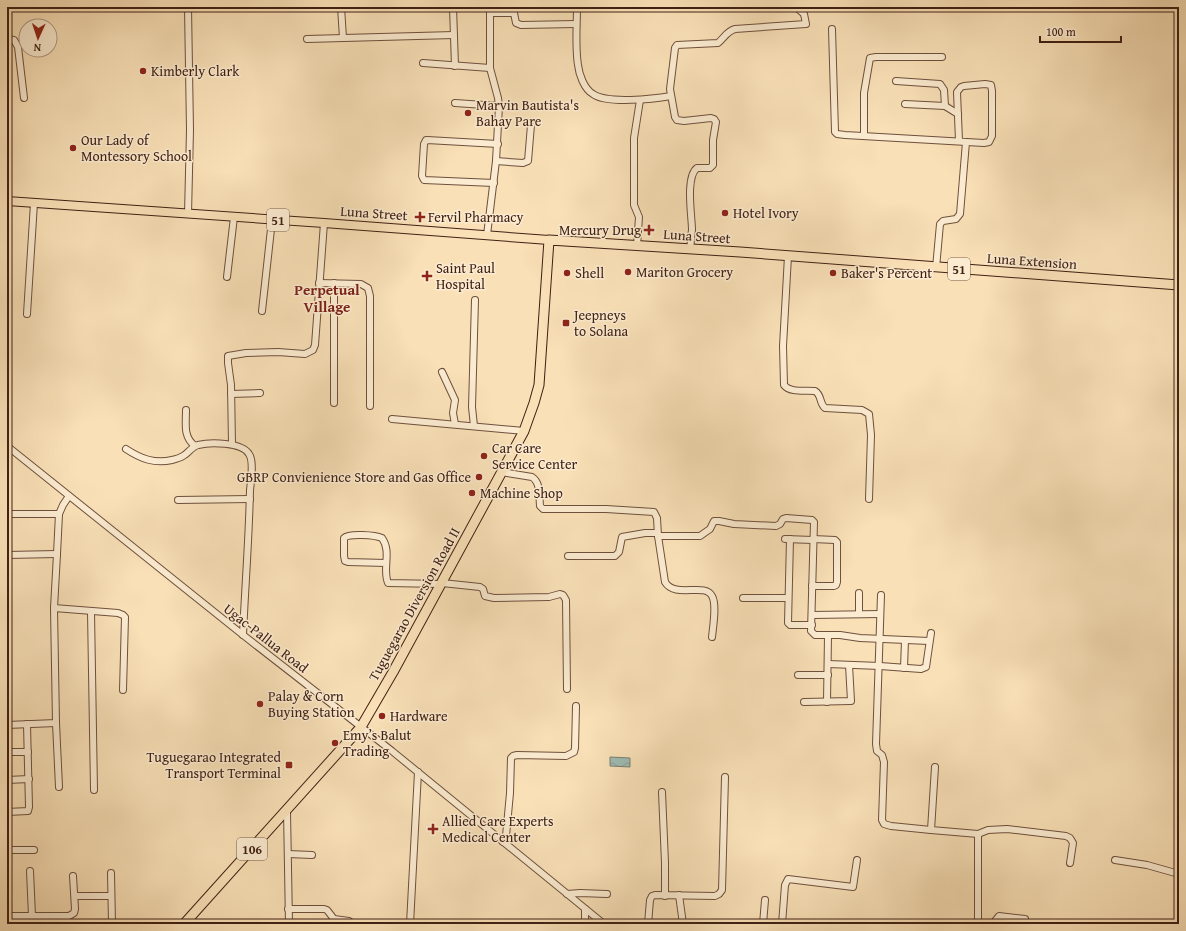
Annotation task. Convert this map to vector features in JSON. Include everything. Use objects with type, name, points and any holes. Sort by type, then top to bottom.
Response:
[{"type":"highway","name":"Luna Street","points":[[549,240],[740,252]]},
{"type":"highway","name":"Tuguegarao Diversion Road Ⅱ","points":[[184,924],[361,727],[393,672],[524,431],[539,385],[549,240]]},
{"type":"highway","name":"Luna Extension","points":[[740,252],[936,268],[1179,285]]},
{"type":"main road","name":"Luna Street","points":[[7,201],[549,240]]},
{"type":"street","points":[[21,7],[45,7]]},
{"type":"street","points":[[188,7],[190,130],[188,214]]},
{"type":"street","points":[[341,7],[343,38]]},
{"type":"street","points":[[453,7],[455,66]]},
{"type":"street","points":[[577,7],[576,24],[578,66],[580,75],[592,94],[598,97],[625,100],[640,100],[671,96]]},
{"type":"street","points":[[690,249],[692,230],[690,206],[693,173],[696,168],[710,168],[713,165],[713,140],[716,122],[711,118],[684,121],[677,120],[675,117],[670,81],[676,46],[687,44],[718,43],[730,31],[735,29],[806,24],[804,14],[796,7]]},
{"type":"street","points":[[486,235],[498,144],[499,106],[490,68],[490,10],[514,10],[516,24],[521,25],[576,24]]},
{"type":"street","points":[[832,29],[835,132],[838,134],[841,135],[864,136],[962,142],[984,143],[991,140],[992,136],[992,91],[990,85],[985,84],[961,87],[957,92],[962,142],[960,214],[956,220],[943,221],[940,224],[936,268]]},
{"type":"street","points":[[307,39],[454,35]]},
{"type":"street","points":[[7,39],[14,40],[18,47],[24,98]]},
{"type":"street","points":[[864,136],[864,93],[870,58],[942,57]]},
{"type":"street","points":[[423,63],[490,68]]},
{"type":"street","points":[[896,80],[942,85],[944,90],[944,106]]},
{"type":"street","points":[[637,246],[639,217],[634,205],[634,138],[640,100]]},
{"type":"street","points":[[455,103],[499,106]]},
{"type":"street","points":[[905,104],[944,106],[958,114]]},
{"type":"street","points":[[496,161],[523,163],[528,161],[531,125]]},
{"type":"street","points":[[494,183],[424,180],[422,176],[424,144],[427,140],[498,144]]},
{"type":"street","points":[[27,314],[34,203]]},
{"type":"street","points":[[227,277],[234,217]]},
{"type":"street","points":[[262,310],[272,220]]},
{"type":"street","points":[[232,444],[231,394],[228,356],[278,352],[305,354],[313,350],[318,322],[319,283],[324,223]]},
{"type":"street","points":[[788,256],[783,346],[784,385],[786,388],[791,390],[815,391],[818,393],[822,406],[825,408],[862,410],[869,414],[871,434],[869,499]]},
{"type":"street","points":[[319,283],[361,284],[368,288],[370,296],[370,406]]},
{"type":"street","points":[[334,283],[334,403]]},
{"type":"street","points":[[474,426],[472,407],[475,300]]},
{"type":"street","points":[[442,372],[455,400],[453,413],[455,424]]},
{"type":"street","points":[[231,394],[260,393]]},
{"type":"street","points":[[186,410],[186,429],[188,441],[195,446]]},
{"type":"street","points":[[392,419],[524,431]]},
{"type":"street","points":[[126,449],[135,455],[157,462],[182,457],[195,446],[200,445],[232,444],[244,449],[250,455],[250,499],[243,636]]},
{"type":"street","name":"Ugac-Pallua Road","points":[[7,446],[243,636],[418,772],[604,924]]},
{"type":"street","points":[[501,472],[536,479],[539,486],[540,506],[543,509],[606,509],[652,512],[656,515],[665,582],[672,590],[706,591],[713,597],[712,637]]},
{"type":"street","points":[[59,787],[56,723],[54,608],[59,514],[69,496]]},
{"type":"street","points":[[178,500],[250,499]]},
{"type":"street","points":[[7,514],[59,514]]},
{"type":"street","points":[[568,556],[615,556],[619,552],[622,537],[645,533],[658,535],[700,536],[710,529],[714,521],[719,520],[734,524],[776,526],[786,518],[812,520],[814,522],[812,631],[815,635],[929,641]]},
{"type":"street","points":[[386,563],[345,561],[344,538],[348,535],[373,536],[382,538],[386,544],[386,563],[386,577],[388,584],[441,583],[480,587],[483,589],[485,596],[494,598],[549,598],[560,594],[563,595],[566,600],[568,689]]},
{"type":"street","points":[[812,586],[834,586],[838,582],[837,542],[835,540],[787,539],[788,623],[790,625],[812,625]]},
{"type":"street","points":[[7,555],[57,554]]},
{"type":"street","points":[[859,593],[859,614]]},
{"type":"street","points":[[881,595],[880,666],[876,744],[877,751],[882,755],[884,762],[882,820],[884,824],[891,826],[978,834],[988,830],[1007,829],[1070,838],[1073,843],[1070,863]]},
{"type":"street","points":[[743,598],[788,598]]},
{"type":"street","points":[[54,608],[118,613],[125,617],[122,690]]},
{"type":"street","points":[[91,612],[94,790]]},
{"type":"street","points":[[812,615],[880,614]]},
{"type":"street","points":[[828,664],[924,668],[926,667],[931,633]]},
{"type":"street","points":[[827,702],[828,635]]},
{"type":"street","points":[[904,668],[905,640]]},
{"type":"street","points":[[804,702],[852,701],[849,665]]},
{"type":"street","points":[[798,675],[828,675]]},
{"type":"street","points":[[503,842],[506,836],[510,793],[511,758],[516,755],[566,756],[574,752],[576,706]]},
{"type":"street","points":[[7,725],[56,723]]},
{"type":"street","points":[[7,812],[28,811],[30,802],[27,724]]},
{"type":"street","points":[[7,752],[28,752]]},
{"type":"street","points":[[931,830],[935,768]]},
{"type":"street","points":[[410,924],[418,772]]},
{"type":"street","points":[[648,924],[650,898],[655,895],[715,896],[722,890],[725,777]]},
{"type":"street","points":[[7,780],[29,779]]},
{"type":"street","points":[[662,792],[665,896]]},
{"type":"street","points":[[286,810],[289,924]]},
{"type":"street","points":[[978,834],[978,924]]},
{"type":"street","points":[[7,850],[34,850]]},
{"type":"street","points":[[288,854],[312,855]]},
{"type":"street","points":[[782,924],[785,885],[788,880],[853,887],[857,860]]},
{"type":"street","points":[[1115,860],[1147,865],[1179,874]]},
{"type":"street","points":[[30,871],[32,916]]},
{"type":"street","points":[[110,874],[112,924]]},
{"type":"street","points":[[7,916],[69,916],[74,913],[75,896],[73,876]]},
{"type":"street","points":[[567,894],[607,894]]},
{"type":"street","points":[[679,895],[683,924]]},
{"type":"street","points":[[75,896],[111,896]]},
{"type":"street","points":[[763,924],[765,900]]},
{"type":"street","points":[[288,909],[324,909],[334,919],[349,921],[353,924]]},
{"type":"street","points":[[585,909],[585,924]]},
{"type":"street","points":[[995,924],[995,921],[999,916],[1025,919]]},
{"type":"water","points":[[610,757],[630,758],[630,767],[610,766]]},
{"type":"place","name":"Kimberly Clark","points":[[143,71]]},
{"type":"place","name":"Marvin Bautista's Bahay Pare","points":[[468,113]]},
{"type":"place","name":"Our Lady of Montessory School","points":[[73,148]]},
{"type":"place","name":"Hotel Ivory","points":[[725,213]]},
{"type":"place","name":"Fervil Pharmacy","points":[[420,217]]},
{"type":"place","name":"Mercury Drug","points":[[649,230]]},
{"type":"place","name":"Mariton Grocery","points":[[628,272]]},
{"type":"place","name":"Shell","points":[[567,273]]},
{"type":"place","name":"Baker's Percent","points":[[833,273]]},
{"type":"place","name":"Saint Paul Hospital","points":[[427,276]]},
{"type":"place","name":"Jeepneys to Solana","points":[[566,323]]},
{"type":"place","name":"Car Care Service Center","points":[[484,456]]},
{"type":"place","name":"GBRP Convienience Store and Gas Office","points":[[479,477]]},
{"type":"place","name":"Machine Shop","points":[[472,493]]},
{"type":"place","name":"Palay & Corn Buying Station","points":[[260,704]]},
{"type":"place","name":"Hardware","points":[[382,716]]},
{"type":"place","name":"Emy’s Balut Trading","points":[[335,743]]},
{"type":"place","name":"Tuguegarao Integrated Transport Terminal","points":[[289,765]]},
{"type":"place","name":"Allied Care Experts Medical Center","points":[[433,829]]},
{"type":"district","name":"Perpetual Village","points":[[327,298]]}]
